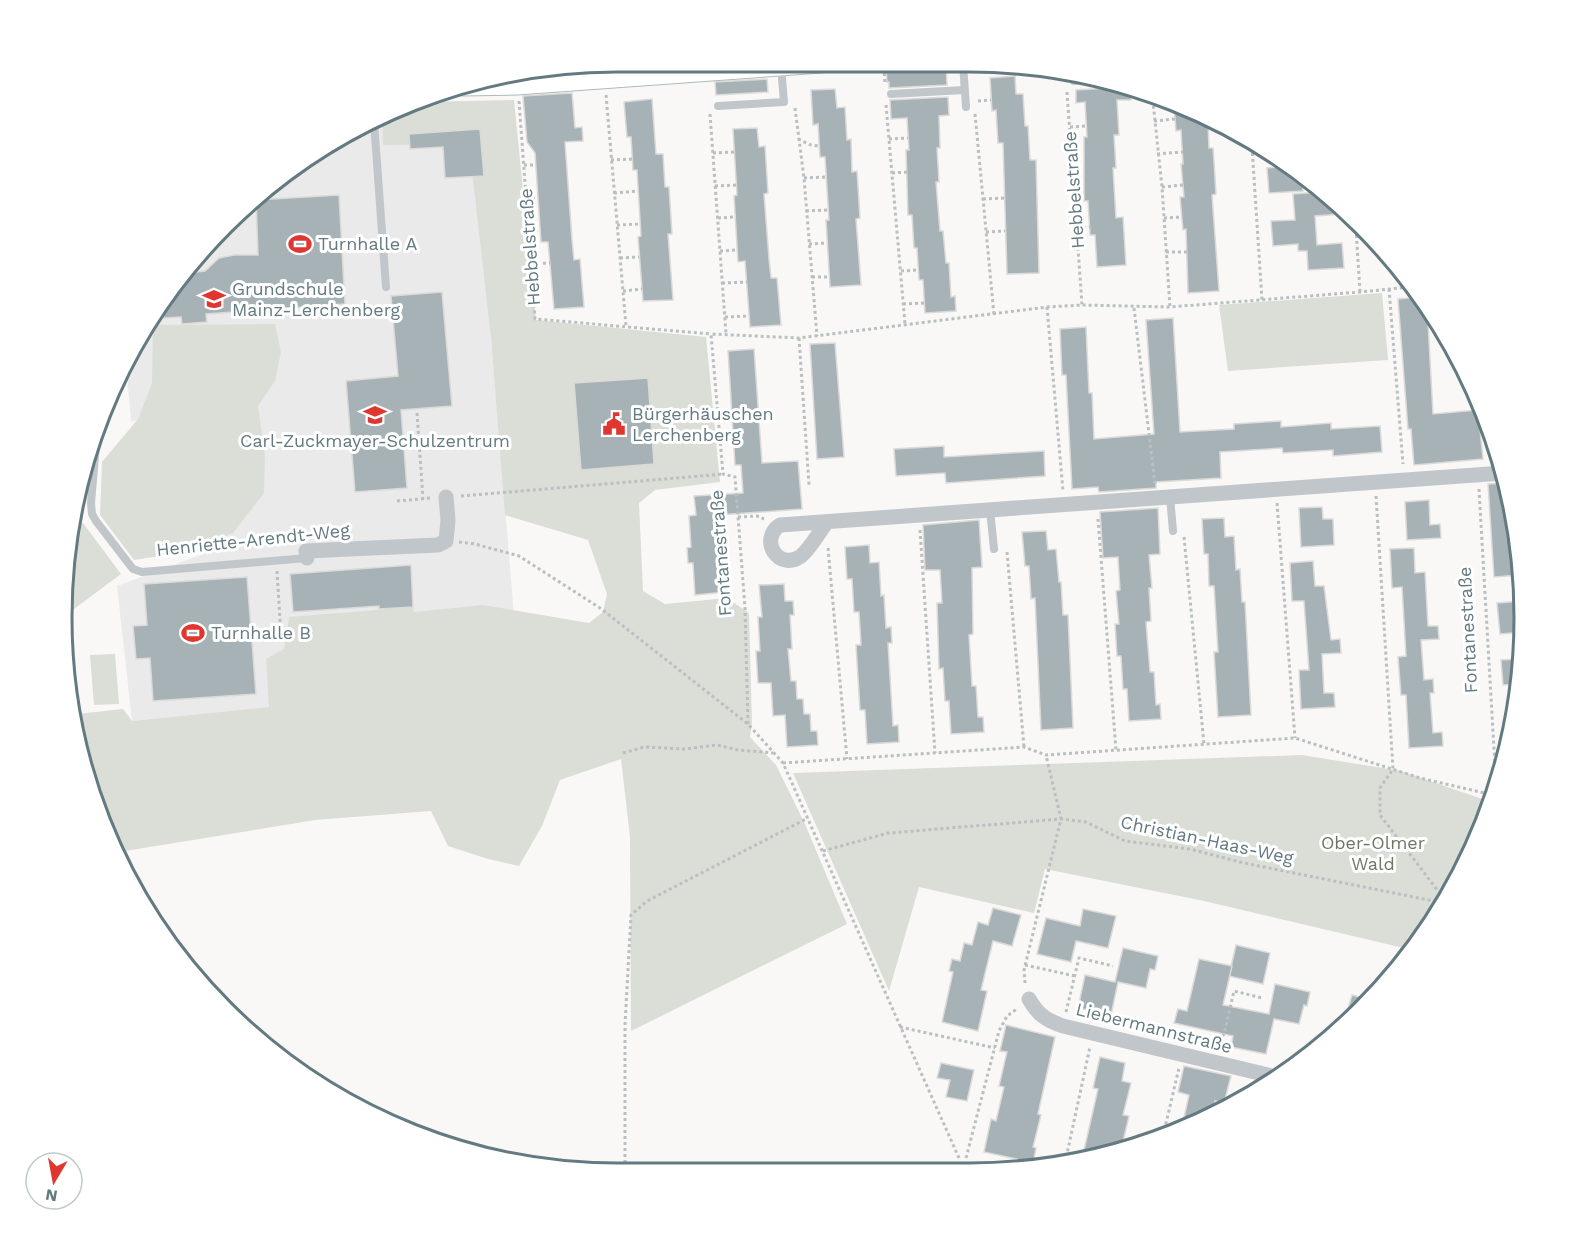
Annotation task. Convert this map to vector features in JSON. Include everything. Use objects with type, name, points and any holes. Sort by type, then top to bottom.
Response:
[{"type":"street","points":[[502,84],[683,72]]},
{"type":"street","points":[[827,522],[805,552],[793,560],[779,558],[771,550],[771,537],[780,525],[1491,474]]},
{"type":"street","points":[[446,497],[448,520],[446,541]]},
{"type":"street","name":"Henriette-Arendt-Weg","points":[[307,558],[306,551],[438,545],[446,541]]},
{"type":"street","name":"Liebermannstraße","points":[[1029,999],[1037,1013],[1044,1019],[1063,1026],[1266,1075]]},
{"type":"lane","points":[[714,106],[784,102],[781,72]]},
{"type":"lane","points":[[963,72],[966,107]]},
{"type":"lane","points":[[888,94],[964,90]]},
{"type":"lane","points":[[374,129],[386,287]]},
{"type":"lane","name":"Henriette-Arendt-Weg","points":[[94,465],[92,514],[133,569],[142,572],[307,558]]},
{"type":"lane","points":[[1163,497],[1173,531]]},
{"type":"lane","points":[[990,510],[994,549]]},
{"type":"path","points":[[884,72],[885,86]]},
{"type":"path","name":"Hebbelstraße","points":[[517,84],[535,319],[711,334]]},
{"type":"path","points":[[605,87],[626,326]]},
{"type":"path","name":"Hebbelstraße","points":[[1067,92],[1082,305]]},
{"type":"path","points":[[888,94],[889,140],[905,324]]},
{"type":"path","points":[[784,102],[795,102],[804,178],[817,336]]},
{"type":"path","points":[[1153,105],[1162,187],[1170,307]]},
{"type":"path","points":[[714,106],[713,153],[726,334]]},
{"type":"path","points":[[966,107],[975,113],[994,315]]},
{"type":"path","points":[[1154,122],[1175,119]]},
{"type":"path","points":[[1070,127],[1086,126]]},
{"type":"path","points":[[889,140],[908,138]]},
{"type":"path","points":[[798,139],[811,146],[819,146]]},
{"type":"path","points":[[713,153],[734,152]]},
{"type":"path","points":[[1157,154],[1183,152]]},
{"type":"path","points":[[1252,152],[1262,300]]},
{"type":"path","points":[[611,160],[632,159]]},
{"type":"path","points":[[524,165],[535,165]]},
{"type":"path","points":[[892,173],[908,172]]},
{"type":"path","points":[[804,178],[826,177]]},
{"type":"path","points":[[1162,187],[1183,184]]},
{"type":"path","points":[[715,186],[736,185]]},
{"type":"path","points":[[614,192],[638,191]]},
{"type":"path","points":[[526,199],[538,198]]},
{"type":"path","points":[[983,199],[1006,198]]},
{"type":"path","points":[[806,211],[828,210]]},
{"type":"path","points":[[718,218],[735,217]]},
{"type":"path","points":[[1164,218],[1182,217]]},
{"type":"path","points":[[617,225],[640,224]]},
{"type":"path","points":[[1077,228],[1090,227]]},
{"type":"path","points":[[529,231],[540,230]]},
{"type":"path","points":[[986,232],[1005,231]]},
{"type":"path","points":[[1356,234],[1360,292]]},
{"type":"path","points":[[809,244],[827,243]]},
{"type":"path","points":[[720,250],[737,250]]},
{"type":"path","points":[[1166,252],[1187,252]]},
{"type":"path","points":[[620,258],[639,257]]},
{"type":"path","points":[[531,264],[550,263]]},
{"type":"path","points":[[901,271],[918,270]]},
{"type":"path","points":[[812,277],[830,277]]},
{"type":"path","points":[[722,284],[747,282]]},
{"type":"path","points":[[711,334],[799,338],[1047,307],[1082,305],[1134,308],[1170,307],[1403,288]]},
{"type":"path","points":[[623,291],[642,289]]},
{"type":"path","points":[[1389,289],[1404,480]]},
{"type":"path","points":[[903,304],[924,303]]},
{"type":"path","points":[[1047,307],[1064,504]]},
{"type":"path","points":[[1134,308],[1163,497]]},
{"type":"path","points":[[724,317],[749,316]]},
{"type":"path","name":"Fontanestraße","points":[[711,334],[723,474],[735,477],[746,608],[748,724]]},
{"type":"path","points":[[799,338],[809,485]]},
{"type":"path","points":[[417,413],[423,499]]},
{"type":"path","name":"Fontanestraße","points":[[1490,458],[1496,757]]},
{"type":"path","points":[[397,501],[723,474]]},
{"type":"path","points":[[1375,482],[1393,769],[1380,788],[1380,815],[1439,894]]},
{"type":"path","points":[[1276,489],[1295,738]]},
{"type":"path","points":[[1096,502],[1116,750]]},
{"type":"path","points":[[919,515],[936,753]]},
{"type":"path","points":[[738,518],[757,516],[780,525]]},
{"type":"path","points":[[827,522],[847,759]]},
{"type":"path","points":[[1183,531],[1204,744]]},
{"type":"path","points":[[446,541],[475,544],[519,556],[600,608],[748,724],[775,753],[783,763],[962,1163]]},
{"type":"path","points":[[1006,544],[1024,747]]},
{"type":"path","points":[[277,560],[281,636],[286,639]]},
{"type":"path","points":[[783,763],[1024,747],[1046,755],[1295,738],[1420,778],[1485,793]]},
{"type":"path","points":[[622,753],[644,747],[684,749],[717,745],[738,750],[775,753]]},
{"type":"path","points":[[965,1163],[999,1030],[1007,1016],[1029,999],[1024,982],[1025,965],[1061,819],[1046,755]]},
{"type":"path","points":[[625,1163],[625,1026],[631,915],[647,901],[808,818]]},
{"type":"path","name":"Christian-Haas-Weg","points":[[823,851],[888,833],[1061,819],[1086,822],[1125,841],[1190,849],[1244,863],[1435,899]]},
{"type":"path","points":[[1063,1026],[1079,958],[1113,966]]},
{"type":"path","points":[[1025,965],[1075,976]]},
{"type":"path","points":[[1206,1060],[1224,1034],[1234,991],[1262,998]]},
{"type":"path","points":[[900,1027],[995,1048]]},
{"type":"path","points":[[1067,1154],[1093,1034]]},
{"type":"path","points":[[1165,1126],[1182,1055]]},
{"type":"shaded area","name":"Carl-Zuckmayer-Schulzentrum","points":[[400,118],[480,129],[491,338],[516,640],[269,707],[132,721],[117,586],[203,554],[259,483],[252,408],[131,421],[127,378],[145,345],[164,314],[207,258],[258,207],[314,164],[376,128]]},
{"type":"green space","points":[[514,100],[536,320],[706,337],[720,482],[655,490],[639,503],[643,591],[665,604],[727,598],[749,613],[752,723],[750,737],[776,765],[805,824],[847,924],[631,1031],[630,837],[621,759],[560,780],[542,826],[519,866],[448,846],[431,811],[315,820],[125,851],[101,793],[82,724],[81,714],[123,709],[132,721],[269,707],[266,659],[284,649],[289,617],[413,607],[414,612],[483,605],[589,623],[603,612],[607,594],[588,540],[505,515],[491,338],[469,144],[383,145],[382,125],[440,102]]},
{"type":"green space","points":[[1382,293],[1388,360],[1228,371],[1219,305]]},
{"type":"green space","points":[[275,324],[281,352],[275,381],[258,406],[265,455],[264,493],[233,533],[186,552],[134,560],[100,515],[102,462],[138,419],[152,383],[153,332],[157,325]]},
{"type":"green space","points":[[83,523],[121,574],[72,610],[73,582],[80,524]]},
{"type":"green space","points":[[115,654],[119,704],[94,705],[90,655]]},
{"type":"green space","name":"Ober-Olmer Wald","points":[[1302,755],[1401,771],[1483,799],[1458,859],[1422,921],[1403,948],[1204,901],[1045,869],[1034,913],[919,887],[889,991],[793,773]]},
{"type":"building","points":[[886,72],[946,72],[947,85],[889,88],[889,82],[887,82]]},
{"type":"building","points":[[1015,76],[1016,94],[1023,94],[1030,160],[1036,160],[1039,273],[1007,274],[1003,143],[998,143],[996,110],[992,111],[990,78]]},
{"type":"building","points":[[767,79],[768,92],[716,95],[715,82]]},
{"type":"building","points":[[835,89],[837,108],[845,107],[847,140],[851,139],[852,172],[857,171],[860,218],[856,219],[861,285],[830,287],[825,157],[820,157],[818,124],[813,125],[811,90]]},
{"type":"building","points":[[1101,89],[1131,97],[1131,100],[1117,100],[1119,135],[1114,135],[1116,168],[1113,168],[1116,218],[1123,217],[1126,265],[1097,267],[1095,235],[1090,235],[1088,201],[1084,201],[1084,137],[1087,137],[1085,102],[1076,103],[1076,90]]},
{"type":"building","points":[[572,93],[575,128],[582,127],[583,141],[565,142],[574,260],[580,259],[584,307],[554,309],[548,242],[541,242],[535,153],[527,142],[523,96]]},
{"type":"building","points":[[948,97],[949,115],[939,116],[940,148],[937,148],[939,182],[936,182],[940,231],[943,231],[946,263],[949,263],[951,297],[955,296],[956,311],[925,313],[923,280],[919,280],[917,248],[914,248],[912,215],[908,215],[907,118],[891,119],[890,100]]},
{"type":"building","points":[[652,99],[656,154],[663,154],[665,187],[669,187],[672,234],[668,234],[673,300],[643,301],[638,237],[641,236],[637,170],[633,170],[631,137],[627,137],[624,102]]},
{"type":"building","points":[[1175,113],[1208,127],[1209,148],[1213,148],[1214,162],[1216,194],[1212,195],[1219,291],[1188,293],[1186,229],[1183,230],[1180,197],[1184,197],[1181,130],[1176,131]]},
{"type":"building","points":[[757,128],[759,147],[765,146],[768,193],[764,194],[769,259],[771,278],[777,278],[781,325],[750,327],[745,261],[738,262],[733,129]]},
{"type":"building","points":[[480,129],[484,176],[445,178],[443,147],[410,149],[409,134]]},
{"type":"building","points":[[1276,167],[1303,186],[1303,191],[1269,193],[1267,168]]},
{"type":"building","points":[[1311,193],[1336,214],[1315,216],[1317,245],[1342,243],[1344,268],[1308,270],[1307,251],[1298,251],[1298,244],[1273,246],[1271,221],[1295,220],[1293,194]]},
{"type":"building","name":"Turnhalle A","points":[[339,195],[345,304],[206,314],[207,322],[182,324],[181,317],[164,318],[164,314],[196,272],[205,271],[219,258],[234,255],[258,255],[256,209],[267,199]]},
{"type":"building","points":[[442,292],[452,406],[401,410],[407,488],[355,492],[346,381],[398,376],[391,296]]},
{"type":"building","points":[[1410,298],[1428,324],[1433,414],[1473,410],[1480,429],[1483,459],[1414,465],[1411,429],[1408,429],[1398,299]]},
{"type":"building","points":[[1173,318],[1180,432],[1234,429],[1234,424],[1281,421],[1281,427],[1331,423],[1331,429],[1380,426],[1382,452],[1333,456],[1333,450],[1283,453],[1282,448],[1220,452],[1221,478],[1156,482],[1156,488],[1099,492],[1098,487],[1072,489],[1066,375],[1062,375],[1060,329],[1086,327],[1094,439],[1154,434],[1146,320]]},
{"type":"building","points":[[835,343],[844,457],[817,459],[810,344]]},
{"type":"building","points":[[754,349],[762,463],[798,461],[802,509],[719,515],[720,528],[716,528],[718,561],[724,561],[726,592],[695,595],[693,563],[688,563],[687,548],[691,547],[689,516],[696,515],[694,496],[743,493],[741,465],[735,465],[728,351]]},
{"type":"building","name":"Bürgerhäuschen Lerchenberg","points":[[648,378],[654,464],[581,470],[574,383]]},
{"type":"building","points":[[944,446],[944,457],[1044,451],[1045,476],[946,483],[945,473],[896,476],[894,449]]},
{"type":"building","points":[[1488,484],[1497,484],[1504,511],[1512,576],[1494,577]]},
{"type":"building","points":[[1429,500],[1430,525],[1440,524],[1441,538],[1407,540],[1405,502]]},
{"type":"building","points":[[1322,507],[1323,519],[1333,519],[1334,545],[1301,547],[1299,508]]},
{"type":"building","points":[[1158,508],[1160,554],[1149,555],[1152,588],[1149,588],[1151,621],[1146,622],[1150,672],[1154,672],[1156,705],[1160,704],[1161,719],[1129,721],[1127,689],[1123,689],[1121,656],[1117,656],[1115,624],[1119,624],[1116,591],[1120,590],[1118,557],[1103,558],[1100,512]]},
{"type":"building","points":[[1224,518],[1225,537],[1234,536],[1236,570],[1240,569],[1242,602],[1245,602],[1251,715],[1218,717],[1214,652],[1218,652],[1214,586],[1209,586],[1208,554],[1204,554],[1202,519]]},
{"type":"building","points":[[979,520],[982,567],[972,568],[973,634],[969,635],[972,686],[976,686],[978,717],[983,717],[984,732],[951,734],[949,701],[945,701],[943,668],[939,669],[937,603],[942,603],[940,570],[925,570],[923,525]]},
{"type":"building","points":[[1046,531],[1048,550],[1056,549],[1063,615],[1068,615],[1073,728],[1041,730],[1035,598],[1031,599],[1029,566],[1025,566],[1022,532]]},
{"type":"building","points":[[869,545],[870,563],[879,562],[886,628],[891,627],[892,643],[888,643],[893,726],[898,725],[899,742],[867,744],[865,710],[860,710],[856,645],[861,645],[859,612],[854,612],[852,579],[847,579],[845,547]]},
{"type":"building","points":[[1414,548],[1415,573],[1425,572],[1428,626],[1438,626],[1439,639],[1421,640],[1424,680],[1433,679],[1434,693],[1430,693],[1433,733],[1442,732],[1443,746],[1409,748],[1406,695],[1401,695],[1398,657],[1406,656],[1402,587],[1392,588],[1390,549]]},
{"type":"building","points":[[1313,561],[1315,586],[1324,586],[1331,640],[1340,639],[1341,653],[1322,654],[1324,693],[1334,693],[1335,707],[1301,709],[1299,670],[1309,670],[1304,601],[1292,601],[1290,563]]},
{"type":"building","points":[[411,565],[413,607],[379,609],[379,606],[293,612],[290,574]]},
{"type":"building","name":"Turnhalle B","points":[[247,577],[256,694],[153,701],[150,658],[136,659],[133,626],[147,625],[144,584]]},
{"type":"building","points":[[784,584],[785,601],[793,601],[794,615],[790,615],[792,649],[788,649],[791,681],[796,681],[797,699],[803,699],[804,714],[810,714],[811,731],[817,731],[818,745],[787,747],[785,715],[773,716],[771,683],[758,683],[756,651],[760,651],[758,617],[762,617],[759,585]]},
{"type":"building","points":[[1514,602],[1514,633],[1500,634],[1497,603]]},
{"type":"building","points":[[1512,659],[1509,685],[1503,685],[1501,660]]},
{"type":"building","points":[[993,908],[1021,915],[1012,946],[993,941],[981,990],[987,991],[978,1031],[942,1022],[953,972],[949,971],[952,959],[960,961],[964,943],[972,945],[978,922],[988,925]]},
{"type":"building","points":[[1083,909],[1116,916],[1108,948],[1076,941],[1071,962],[1037,954],[1046,918],[1080,926]]},
{"type":"building","points":[[1236,945],[1270,953],[1263,984],[1229,976]]},
{"type":"building","points":[[1123,948],[1158,956],[1155,970],[1150,969],[1146,988],[1118,982],[1111,1015],[1078,1008],[1085,975],[1115,982]]},
{"type":"building","points":[[1199,959],[1232,966],[1223,1005],[1269,1014],[1275,984],[1310,992],[1299,1024],[1274,1019],[1266,1054],[1231,1047],[1233,1036],[1174,1023],[1178,1009],[1187,1011]]},
{"type":"building","points":[[1352,995],[1360,997],[1354,1003],[1348,1009]]},
{"type":"building","points":[[1006,1025],[1055,1037],[1038,1114],[1041,1115],[1033,1147],[1036,1148],[1034,1159],[1017,1161],[984,1152],[991,1119],[996,1121],[1004,1087],[999,1086],[1007,1052],[1000,1051]]},
{"type":"building","points":[[1100,1057],[1125,1063],[1122,1081],[1131,1083],[1123,1115],[1129,1116],[1123,1140],[1084,1151],[1098,1089],[1093,1088]]},
{"type":"building","points":[[941,1063],[974,1070],[967,1101],[946,1097],[950,1080],[937,1078]]},
{"type":"building","points":[[1184,1066],[1231,1076],[1225,1099],[1219,1102],[1215,1101],[1214,1105],[1184,1118],[1189,1095],[1178,1092]]},
{"type":"place","name":"Turnhalle A","points":[[300,244]]},
{"type":"place","name":"Grundschule Mainz-Lerchenberg","points":[[214,299]]},
{"type":"place","name":"Carl-Zuckmayer-Schulzentrum","points":[[375,415]]},
{"type":"place","name":"Bürgerhäuschen Lerchenberg","points":[[614,424]]},
{"type":"place","name":"Turnhalle B","points":[[193,633]]}]
